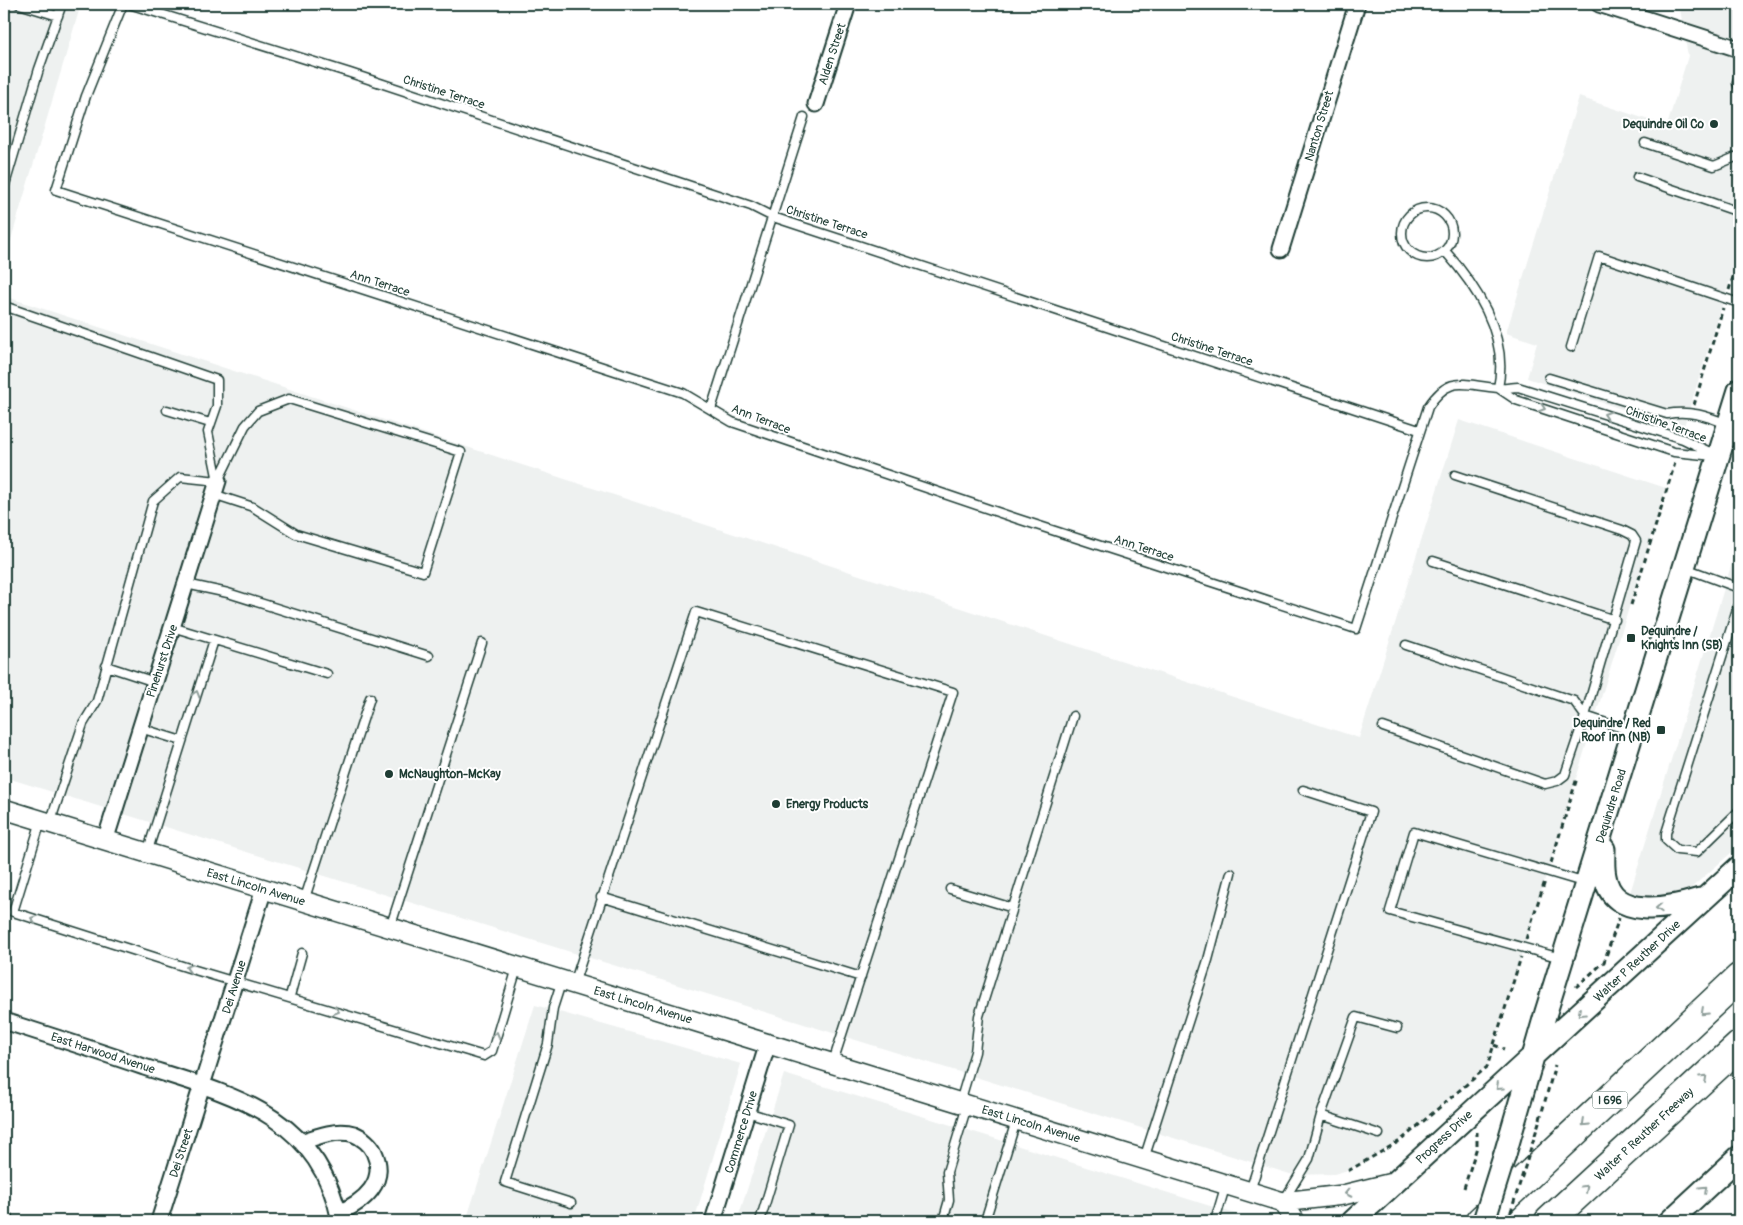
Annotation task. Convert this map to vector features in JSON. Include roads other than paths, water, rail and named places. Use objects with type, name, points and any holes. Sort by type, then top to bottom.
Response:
[{"type":"highway","name":"I 696","points":[[1482,1221],[1739,978]]},
{"type":"highway","name":"Walter P Reuther Freeway","points":[[1549,1221],[1739,1046]]},
{"type":"main road","name":"Dequindre Road","points":[[1482,1221],[1535,1055],[1684,568],[1728,440],[1739,390]]},
{"type":"main road","points":[[1604,831],[1605,877],[1614,893],[1624,902],[1646,909],[1657,909],[1706,897]]},
{"type":"main road","name":"Walter P Reuther Drive","points":[[1535,1055],[1739,867]]},
{"type":"main road","name":"Progress Drive","points":[[1353,1221],[1535,1055]]},
{"type":"main road","points":[[1670,1221],[1739,1157]]},
{"type":"street","name":"Alden Street","points":[[816,104],[848,4]]},
{"type":"street","name":"Nanton Street","points":[[1281,249],[1357,4]]},
{"type":"street","points":[[1599,4],[1739,49]]},
{"type":"street","name":"Pinehurst Drive","points":[[105,841],[216,488]]},
{"type":"street","name":"East Lincoln Avenue","points":[[4,809],[1283,1202],[1343,1195],[1396,1182]]},
{"type":"street","name":"Dei Avenue","points":[[203,1086],[264,889]]},
{"type":"street","name":"East Harwood Avenue","points":[[4,1021],[235,1096],[260,1108],[301,1142],[325,1179],[339,1217]]},
{"type":"street","name":"Commerce Drive","points":[[713,1221],[768,1043]]},
{"type":"street","name":"Dei Street","points":[[159,1221],[203,1086]]},
{"type":"street","points":[[301,1142],[329,1133],[355,1134],[373,1148],[379,1171],[373,1189],[362,1201],[339,1217]]},
{"type":"street","points":[[1283,1202],[1295,1221]]},
{"type":"lane","points":[[19,4],[58,16]]},
{"type":"lane","points":[[4,188],[39,69],[62,4]]},
{"type":"lane","name":"Ann Terrace","points":[[124,4],[86,96],[56,190],[683,394],[732,422],[948,496],[1356,629],[1420,430]]},
{"type":"lane","name":"Christine Terrace","points":[[129,4],[378,82],[751,206],[773,216],[1420,430],[1428,407],[1443,389],[1462,383],[1498,388],[1518,387],[1683,439],[1728,440]]},
{"type":"lane","points":[[1739,75],[1737,83],[1739,87]]},
{"type":"lane","points":[[710,409],[804,117]]},
{"type":"lane","points":[[1646,143],[1714,166],[1739,155]]},
{"type":"lane","points":[[1637,177],[1739,212]]},
{"type":"lane","points":[[1424,209],[1439,211],[1445,216],[1452,230],[1452,238],[1445,251],[1429,258],[1412,254],[1406,248],[1402,231],[1409,216],[1424,209]]},
{"type":"lane","points":[[1445,251],[1466,275],[1493,325],[1502,364],[1498,388]]},
{"type":"lane","points":[[1571,348],[1599,256],[1739,303]]},
{"type":"lane","points":[[4,306],[217,380],[217,406],[208,432],[216,488]]},
{"type":"lane","points":[[1550,378],[1668,414],[1694,413],[1728,440]]},
{"type":"lane","name":"Christine Terrace","points":[[1498,388],[1516,400],[1674,452],[1728,440]]},
{"type":"lane","points":[[216,488],[245,426],[258,412],[289,399],[461,452],[423,572],[296,534],[253,506],[216,488],[180,477],[153,501],[97,701],[84,724],[45,822],[13,912],[484,1056],[492,1051],[517,966]]},
{"type":"lane","points":[[167,410],[210,424]]},
{"type":"lane","points":[[1383,727],[1545,784],[1557,782],[1566,775],[1615,620],[1635,549],[1636,541],[1632,535],[1455,475]]},
{"type":"lane","points":[[1433,561],[1615,620]]},
{"type":"lane","points":[[1684,568],[1739,588]]},
{"type":"lane","points":[[186,584],[228,593],[428,656]]},
{"type":"lane","points":[[1739,603],[1666,833],[1666,840],[1677,850],[1697,852],[1739,811]]},
{"type":"lane","points":[[571,1202],[505,1182],[548,1044],[553,1008],[568,982],[601,897],[696,612],[953,692],[833,1063]]},
{"type":"lane","points":[[172,627],[327,674]]},
{"type":"lane","points":[[147,853],[214,640]]},
{"type":"lane","points":[[390,928],[482,642]]},
{"type":"lane","points":[[1406,645],[1574,701],[1585,716],[1633,731]]},
{"type":"lane","points":[[106,666],[155,682]]},
{"type":"lane","points":[[304,901],[370,698]]},
{"type":"lane","points":[[943,1221],[949,1200],[947,1172],[975,1052],[979,1016],[1073,716]]},
{"type":"lane","points":[[140,728],[182,741]]},
{"type":"lane","points":[[1250,1191],[1371,812],[1303,790]]},
{"type":"lane","points":[[1563,959],[1390,911],[1414,832],[1588,883]]},
{"type":"lane","points":[[1144,1159],[1208,960],[1231,873]]},
{"type":"lane","points":[[950,889],[1013,908]]},
{"type":"lane","points":[[601,897],[861,977]]},
{"type":"lane","points":[[290,996],[302,953]]},
{"type":"lane","points":[[1283,1202],[1309,1159],[1321,1115],[1356,1017],[1397,1028]]},
{"type":"lane","points":[[747,1112],[789,1125],[760,1221]]},
{"type":"lane","points":[[1321,1115],[1379,1134]]},
{"type":"lane","points":[[985,1221],[1016,1119]]},
{"type":"lane","points":[[1215,1221],[1226,1184]]},
{"type":"place","name":"Dequindre Oil Co","points":[[1714,124]]},
{"type":"place","name":"Dequindre / Knights Inn (SB)","points":[[1631,638]]},
{"type":"place","name":"Dequindre / Red Roof Inn (NB)","points":[[1661,730]]},
{"type":"place","name":"McNaughton-McKay","points":[[389,774]]},
{"type":"place","name":"Energy Products","points":[[776,804]]}]
